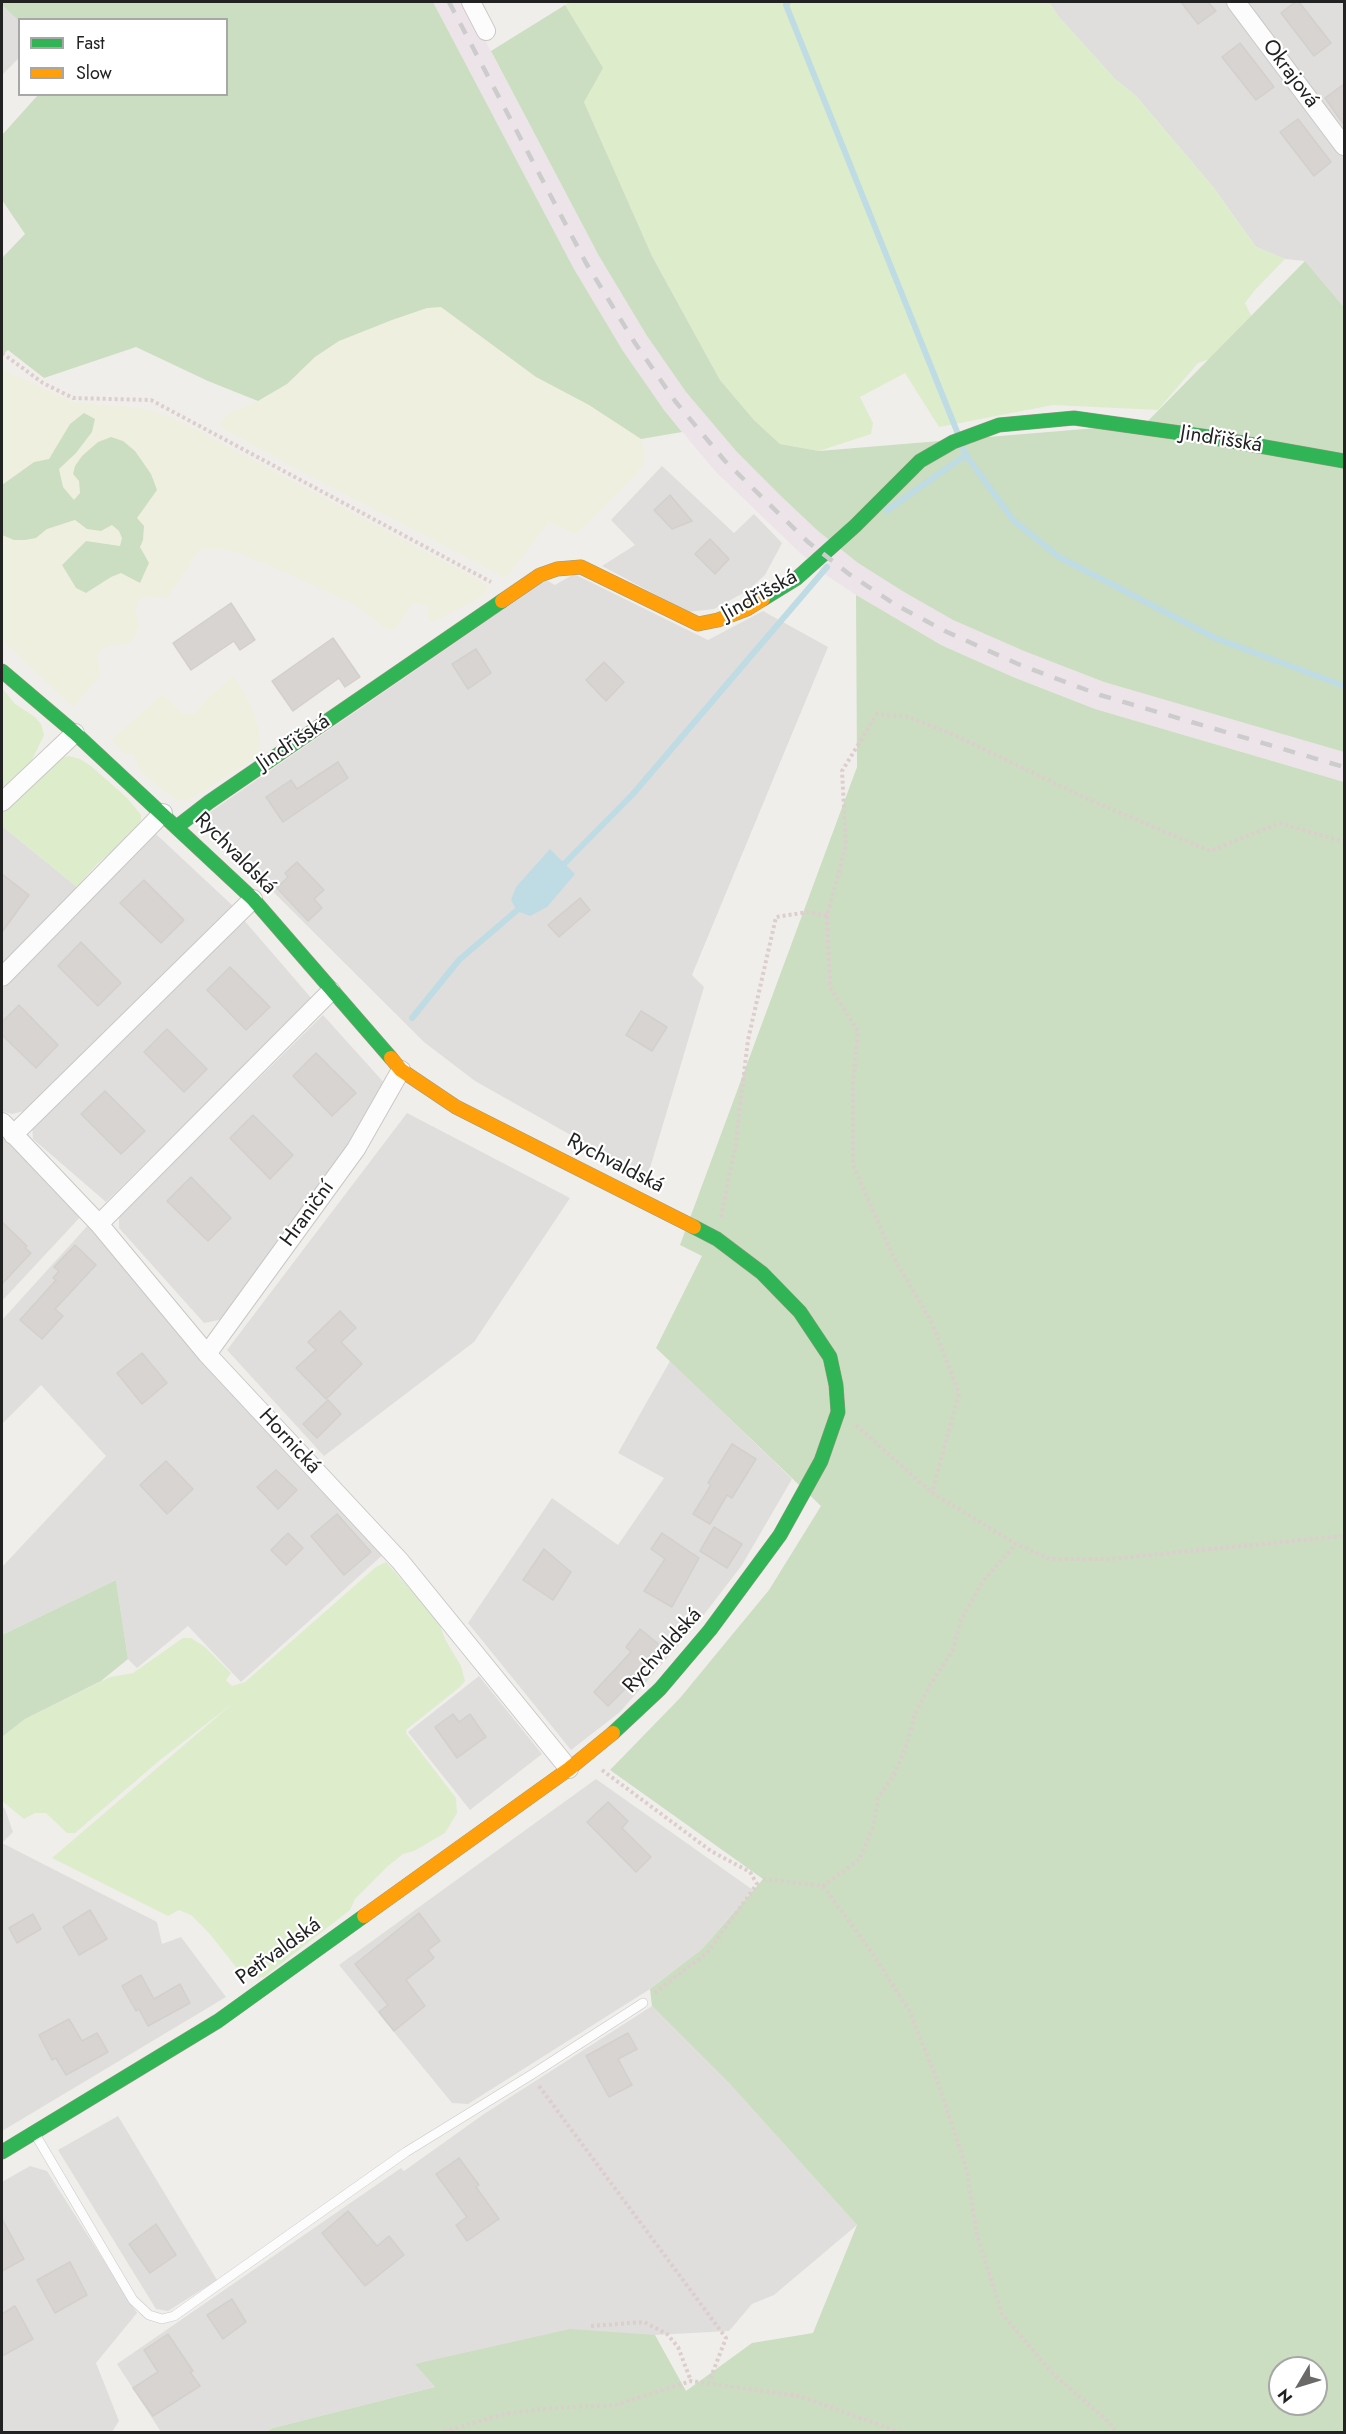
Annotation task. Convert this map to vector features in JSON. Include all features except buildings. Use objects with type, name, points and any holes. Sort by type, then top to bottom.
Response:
[{"type":"street","points":[[471,2],[486,31]]},
{"type":"street","name":"Okrajová","points":[[1236,2],[1344,146]]},
{"type":"street","name":"Jindřišská","points":[[178,826],[209,802],[540,575],[557,569],[581,567],[698,624],[718,620],[747,609],[797,578],[855,526],[920,461],[953,442],[999,425],[1074,418],[1209,437],[1344,462]]},
{"type":"street","name":"Rychvaldská","points":[[2,671],[178,826],[253,899],[401,1070],[456,1107],[717,1239],[762,1273],[800,1312],[830,1356],[837,1385],[838,1412],[821,1461],[780,1535],[732,1604],[660,1689],[624,1724],[569,1768]]},
{"type":"street","points":[[2,801],[75,733]]},
{"type":"street","points":[[2,977],[163,813]]},
{"type":"street","points":[[7,1129],[253,899]]},
{"type":"street","points":[[99,1224],[331,991]]},
{"type":"street","name":"Hraniční","points":[[207,1354],[356,1149],[401,1070]]},
{"type":"street","name":"Hornická","points":[[7,1129],[99,1224],[207,1354],[400,1560],[569,1768]]},
{"type":"street","name":"Petřvaldská","points":[[2,2152],[218,2021],[569,1768]]},
{"type":"lane","points":[[34,2132],[133,2300],[148,2315],[162,2319],[174,2316],[406,2152],[643,2003]]},
{"type":"path","points":[[2,353],[43,383],[73,398],[151,400],[488,580],[515,591]]},
{"type":"path","points":[[932,1493],[959,1393],[932,1323],[894,1257],[853,1165],[853,1084],[858,1031],[830,987],[827,916],[846,845],[842,771],[877,714],[908,717],[952,734],[1090,800],[1210,851],[1280,823],[1344,842]]},
{"type":"path","points":[[717,1239],[735,1148],[748,1040],[776,917],[808,912],[827,916]]},
{"type":"path","points":[[838,1412],[865,1431],[932,1493],[1016,1544],[1050,1559],[1110,1559],[1344,1536]]},
{"type":"path","points":[[763,1879],[823,1886],[859,1860],[873,1828],[878,1798],[894,1775],[907,1744],[915,1714],[930,1685],[953,1650],[961,1620],[983,1581],[1016,1544]]},
{"type":"path","points":[[619,1782],[711,1851],[750,1872],[757,1884],[706,1953],[643,2003]]},
{"type":"path","points":[[823,1886],[868,1947],[909,2010],[936,2076],[966,2167],[977,2235],[1002,2314],[1054,2375],[1109,2422],[1116,2433]]},
{"type":"path","points":[[531,2075],[726,2338],[709,2382]]},
{"type":"path","points":[[591,2326],[644,2322],[667,2334],[678,2347],[691,2381]]},
{"type":"path","points":[[444,2433],[504,2414],[553,2408],[616,2405],[691,2381],[799,2396],[899,2433]]},
{"type":"shaded area","points":[[433,2],[465,2],[599,256],[647,336],[686,392],[736,451],[818,531],[858,563],[904,592],[953,620],[1024,651],[1104,682],[1344,752],[1344,782],[1095,709],[1013,677],[941,645],[889,617],[826,575],[799,552],[715,471],[664,410],[623,351],[574,269]]},
{"type":"shaded area","points":[[1049,2],[1344,2],[1344,307],[1305,261],[1285,259],[1256,247],[1213,187],[1136,96],[1115,79],[1058,16]]},
{"type":"shaded area","points":[[2,5],[18,19],[18,59],[2,75]]},
{"type":"shaded area","points":[[662,466],[734,533],[754,514],[782,543],[765,575],[747,591],[714,609],[688,612],[602,566],[635,545],[611,520]]},
{"type":"shaded area","points":[[574,574],[708,640],[763,611],[828,647],[692,975],[704,987],[647,1178],[475,1081],[424,1042],[200,819],[546,580],[555,585]]},
{"type":"shaded area","points":[[2,826],[77,887],[2,970]]},
{"type":"shaded area","points":[[156,834],[233,906],[28,1110],[12,1114],[2,1111],[2,989]]},
{"type":"shaded area","points":[[243,919],[312,999],[106,1202],[33,1139],[32,1124]]},
{"type":"shaded area","points":[[323,1015],[387,1086],[339,1161],[224,1319],[204,1323],[119,1228],[119,1216]]},
{"type":"shaded area","points":[[407,1113],[570,1198],[474,1342],[324,1456],[227,1350]]},
{"type":"shaded area","points":[[2,1130],[83,1214],[2,1301]]},
{"type":"shaded area","points":[[90,1223],[386,1552],[241,1682],[188,1626],[137,1668],[128,1659],[116,1580],[2,1635],[2,1567],[106,1456],[41,1385],[2,1424],[2,1320]]},
{"type":"shaded area","points":[[670,1361],[792,1479],[742,1565],[696,1625],[620,1712],[571,1750],[468,1623],[552,1498],[618,1545],[664,1478],[618,1453]]},
{"type":"shaded area","points":[[479,1676],[542,1754],[470,1810],[408,1732]]},
{"type":"shaded area","points":[[596,1779],[753,1890],[702,1949],[650,1989],[468,2104],[452,2103],[339,1965]]},
{"type":"shaded area","points":[[2,1806],[13,1832],[2,1843]]},
{"type":"shaded area","points":[[2,1843],[157,1922],[162,1944],[181,1937],[226,1997],[2,2131]]},
{"type":"shaded area","points":[[652,2006],[729,2083],[857,2225],[774,2295],[752,2304],[729,2331],[655,2335],[416,2364],[435,2387],[273,2428],[266,2432],[161,2432],[117,2364],[401,2168],[404,2171],[484,2114]]},
{"type":"shaded area","points":[[118,2116],[217,2280],[168,2311],[156,2309],[58,2150]]},
{"type":"shaded area","points":[[30,2166],[47,2171],[137,2313],[96,2363],[119,2421],[112,2432],[2,2432],[2,2182]]},
{"type":"green space","points":[[2,2],[433,2],[574,269],[623,351],[682,432],[641,439],[589,405],[536,377],[441,307],[427,308],[339,341],[315,357],[287,384],[258,401],[208,381],[136,347],[44,378],[8,350],[2,355],[2,258],[25,234],[2,200],[2,135],[37,96],[228,96],[228,18],[18,18],[18,20],[2,5]]},
{"type":"green space","points":[[572,2],[1049,2],[1058,16],[1115,79],[1136,96],[1213,187],[1256,247],[1285,259],[1245,303],[1256,326],[1240,349],[1198,363],[1158,410],[1053,405],[939,427],[905,373],[860,397],[873,423],[871,434],[819,451],[780,444],[754,420],[720,380],[652,256],[584,102],[581,35],[565,5]]},
{"type":"green space","points":[[565,5],[603,68],[584,102],[652,256],[720,380],[754,420],[780,444],[819,451],[1145,424],[1305,261],[1344,307],[1344,752],[1104,682],[953,620],[858,563],[818,531],[781,496],[736,451],[686,392],[647,336],[599,256],[491,51]]},
{"type":"green space","points":[[441,307],[536,377],[589,405],[641,439],[645,450],[644,463],[635,476],[580,531],[573,534],[549,522],[506,578],[295,468],[224,429],[219,422],[231,412],[258,401],[287,384],[315,357],[339,341],[427,308]]},
{"type":"green space","points":[[2,369],[73,402],[142,408],[174,418],[481,581],[488,587],[487,592],[433,622],[428,620],[427,606],[417,603],[410,605],[397,628],[389,631],[355,605],[284,572],[236,552],[200,549],[167,598],[145,597],[137,602],[139,628],[133,640],[123,646],[109,646],[100,650],[98,656],[100,676],[73,707],[2,640],[2,535],[14,540],[36,538],[47,529],[75,520],[80,525],[101,531],[112,525],[119,531],[122,538],[120,546],[86,541],[62,564],[76,587],[86,593],[121,573],[140,583],[149,563],[140,547],[137,518],[141,511],[82,456],[73,474],[79,481],[79,495],[74,501],[63,487],[59,469],[76,453],[92,432],[95,419],[70,424],[49,459],[34,462],[2,485]]},
{"type":"green space","points":[[84,413],[95,419],[92,432],[76,453],[59,469],[63,487],[74,500],[80,493],[79,481],[73,474],[75,466],[82,456],[98,442],[111,437],[123,441],[135,451],[151,474],[157,490],[137,518],[144,526],[140,547],[149,563],[140,583],[121,573],[86,593],[76,588],[62,565],[86,541],[120,546],[122,538],[119,531],[112,525],[101,531],[87,529],[75,520],[47,529],[36,538],[14,540],[2,535],[2,485],[34,462],[49,459],[70,424]]},
{"type":"green space","points":[[856,595],[941,645],[1013,677],[1095,709],[1344,782],[1344,2432],[266,2432],[273,2428],[435,2387],[415,2364],[570,2329],[655,2335],[686,2391],[752,2343],[813,2333],[857,2225],[729,2083],[652,2006],[650,1989],[702,1949],[763,1879],[610,1770],[680,1698],[769,1590],[821,1506],[656,1348],[702,1256],[680,1245],[857,767]]},
{"type":"green space","points":[[234,676],[252,708],[259,731],[260,747],[256,757],[186,802],[171,797],[144,775],[137,766],[135,755],[123,753],[111,740],[163,694],[183,714],[195,713],[211,695]]},
{"type":"green space","points":[[2,688],[15,704],[35,717],[41,724],[44,735],[31,762],[2,791]]},
{"type":"green space","points":[[69,756],[80,759],[91,766],[127,798],[141,815],[140,824],[133,834],[97,864],[77,887],[2,826],[2,811],[50,767],[61,758]]},
{"type":"green space","points":[[386,1562],[438,1621],[446,1641],[461,1666],[465,1681],[460,1687],[406,1730],[456,1798],[457,1813],[445,1833],[414,1851],[403,1854],[355,1899],[350,1910],[264,1977],[255,1978],[240,1972],[209,1933],[191,1915],[179,1910],[168,1916],[52,1858],[232,1704],[160,1760],[75,1833],[67,1833],[46,1813],[35,1813],[24,1819],[2,1801],[2,1737],[25,1719],[110,1677],[133,1673],[183,1638],[191,1638],[205,1647],[231,1673],[226,1680],[232,1686],[245,1682],[376,1567]]},
{"type":"green space","points":[[116,1580],[128,1659],[101,1681],[25,1719],[2,1737],[2,1635]]},
{"type":"water","points":[[550,849],[575,874],[547,907],[530,916],[517,911],[511,900],[516,887]]},
{"type":"waterway","points":[[788,2],[786,5],[958,434]]},
{"type":"waterway","points":[[886,511],[966,455],[962,446]]},
{"type":"waterway","points":[[966,455],[1013,520],[1059,557],[1215,638],[1344,686]]},
{"type":"waterway","points":[[559,869],[633,794],[827,567]]},
{"type":"waterway","points":[[412,1018],[459,960],[522,906]]},
{"type":"railway","points":[[449,2],[586,263],[635,343],[675,401],[725,461],[808,542],[849,574],[896,605],[947,632],[1018,664],[1100,695],[1344,767]]},
{"type":"traffic: fast","points":[[763,599],[797,578],[855,526],[920,461],[953,442],[999,425],[1074,418],[1209,437],[1344,461]]},
{"type":"traffic: fast","points":[[178,826],[209,802],[502,601]]},
{"type":"traffic: fast","points":[[2,671],[75,733],[253,899],[391,1058]]},
{"type":"traffic: fast","points":[[613,1733],[660,1689],[710,1630],[780,1535],[821,1461],[838,1412],[836,1385],[830,1357],[800,1312],[762,1273],[717,1239],[694,1227]]},
{"type":"traffic: fast","points":[[2,2152],[218,2021],[364,1916]]},
{"type":"traffic: slow","points":[[502,601],[540,575],[557,569],[581,567],[698,624],[718,620],[747,609],[763,599]]},
{"type":"traffic: slow","points":[[391,1058],[401,1070],[456,1107],[694,1227]]},
{"type":"traffic: slow","points":[[364,1916],[569,1769],[613,1733]]}]
